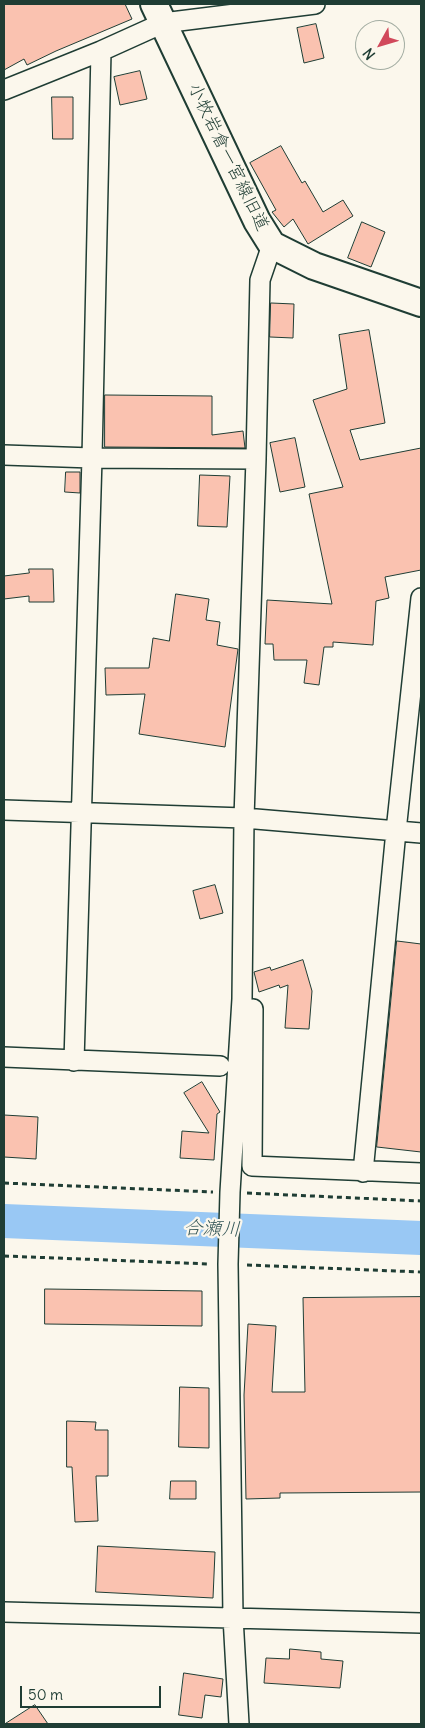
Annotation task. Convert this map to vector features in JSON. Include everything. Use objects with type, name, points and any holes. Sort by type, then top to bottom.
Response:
[{"type":"street","points":[[4,90],[101,51],[159,14],[315,4]]},
{"type":"street","name":"小牧岩倉一宮線旧道","points":[[159,14],[257,221],[272,246],[314,266],[421,303]]},
{"type":"street","points":[[74,1061],[92,458],[101,51]]},
{"type":"street","points":[[239,1724],[233,1617],[228,1264],[242,999],[244,818],[260,280],[272,246]]},
{"type":"street","points":[[4,455],[92,458],[256,458]]},
{"type":"street","points":[[363,1172],[421,598]]},
{"type":"street","points":[[4,810],[244,818],[421,833]]},
{"type":"street","points":[[242,999],[253,1009],[252,1166],[421,1173]]},
{"type":"street","points":[[4,1057],[220,1066]]},
{"type":"street","points":[[4,1612],[421,1623]]},
{"type":"building","points":[[4,4],[125,4],[132,19],[27,65],[24,59],[4,70]]},
{"type":"building","points":[[316,24],[324,58],[304,63],[297,28]]},
{"type":"building","points":[[140,71],[147,99],[120,105],[114,77]]},
{"type":"building","points":[[52,97],[73,97],[73,139],[53,139]]},
{"type":"building","points":[[281,146],[302,183],[305,181],[323,212],[343,200],[353,216],[308,244],[293,219],[284,227],[272,212],[276,210],[250,163]]},
{"type":"building","points":[[362,222],[385,232],[371,267],[348,258]]},
{"type":"building","points":[[271,303],[294,304],[293,338],[270,337]]},
{"type":"building","points":[[369,330],[385,423],[350,430],[360,460],[421,448],[421,570],[385,577],[389,598],[376,601],[373,645],[333,642],[333,647],[324,647],[319,685],[304,683],[307,660],[274,660],[273,644],[265,644],[267,600],[332,604],[309,494],[343,487],[313,400],[347,389],[339,335]]},
{"type":"building","points":[[105,395],[212,396],[212,435],[243,431],[245,448],[105,447]]},
{"type":"building","points":[[295,438],[305,487],[280,492],[270,443]]},
{"type":"building","points":[[66,472],[80,472],[80,493],[65,492]]},
{"type":"building","points":[[200,475],[230,476],[227,527],[198,526]]},
{"type":"building","points":[[29,569],[53,569],[54,602],[29,602],[29,596],[4,599],[4,576],[29,573]]},
{"type":"building","points":[[176,594],[209,599],[206,620],[220,622],[217,645],[238,649],[225,747],[139,734],[145,694],[106,695],[105,668],[149,668],[153,638],[169,641]]},
{"type":"building","points":[[215,885],[223,913],[200,919],[193,891]]},
{"type":"building","points":[[397,941],[421,944],[421,1152],[377,1147]]},
{"type":"building","points":[[303,960],[312,991],[309,1029],[285,1028],[288,985],[280,988],[279,985],[259,992],[254,972],[270,967],[271,970]]},
{"type":"building","points":[[202,1082],[220,1112],[217,1114],[214,1160],[180,1158],[182,1131],[209,1133],[184,1093]]},
{"type":"building","points":[[4,1115],[38,1117],[36,1159],[4,1157]]},
{"type":"building","points":[[45,1289],[202,1291],[202,1326],[45,1324]]},
{"type":"building","points":[[421,1297],[421,1492],[280,1493],[280,1498],[246,1499],[244,1395],[248,1324],[276,1326],[272,1392],[305,1392],[303,1298]]},
{"type":"building","points":[[180,1387],[209,1388],[209,1448],[179,1447]]},
{"type":"building","points":[[67,1421],[96,1422],[95,1430],[108,1430],[108,1476],[96,1476],[98,1521],[75,1522],[72,1467],[67,1467]]},
{"type":"building","points":[[171,1481],[196,1481],[196,1499],[170,1499]]},
{"type":"building","points":[[98,1546],[215,1552],[213,1598],[96,1592]]},
{"type":"building","points":[[290,1649],[321,1652],[321,1659],[343,1661],[340,1688],[264,1683],[266,1658],[289,1659]]},
{"type":"building","points":[[184,1673],[223,1679],[221,1697],[205,1695],[202,1718],[179,1715]]},
{"type":"building","points":[[35,1705],[48,1724],[5,1724]]},
{"type":"waterway","name":"合瀬川","points":[[4,1221],[421,1238]]}]
